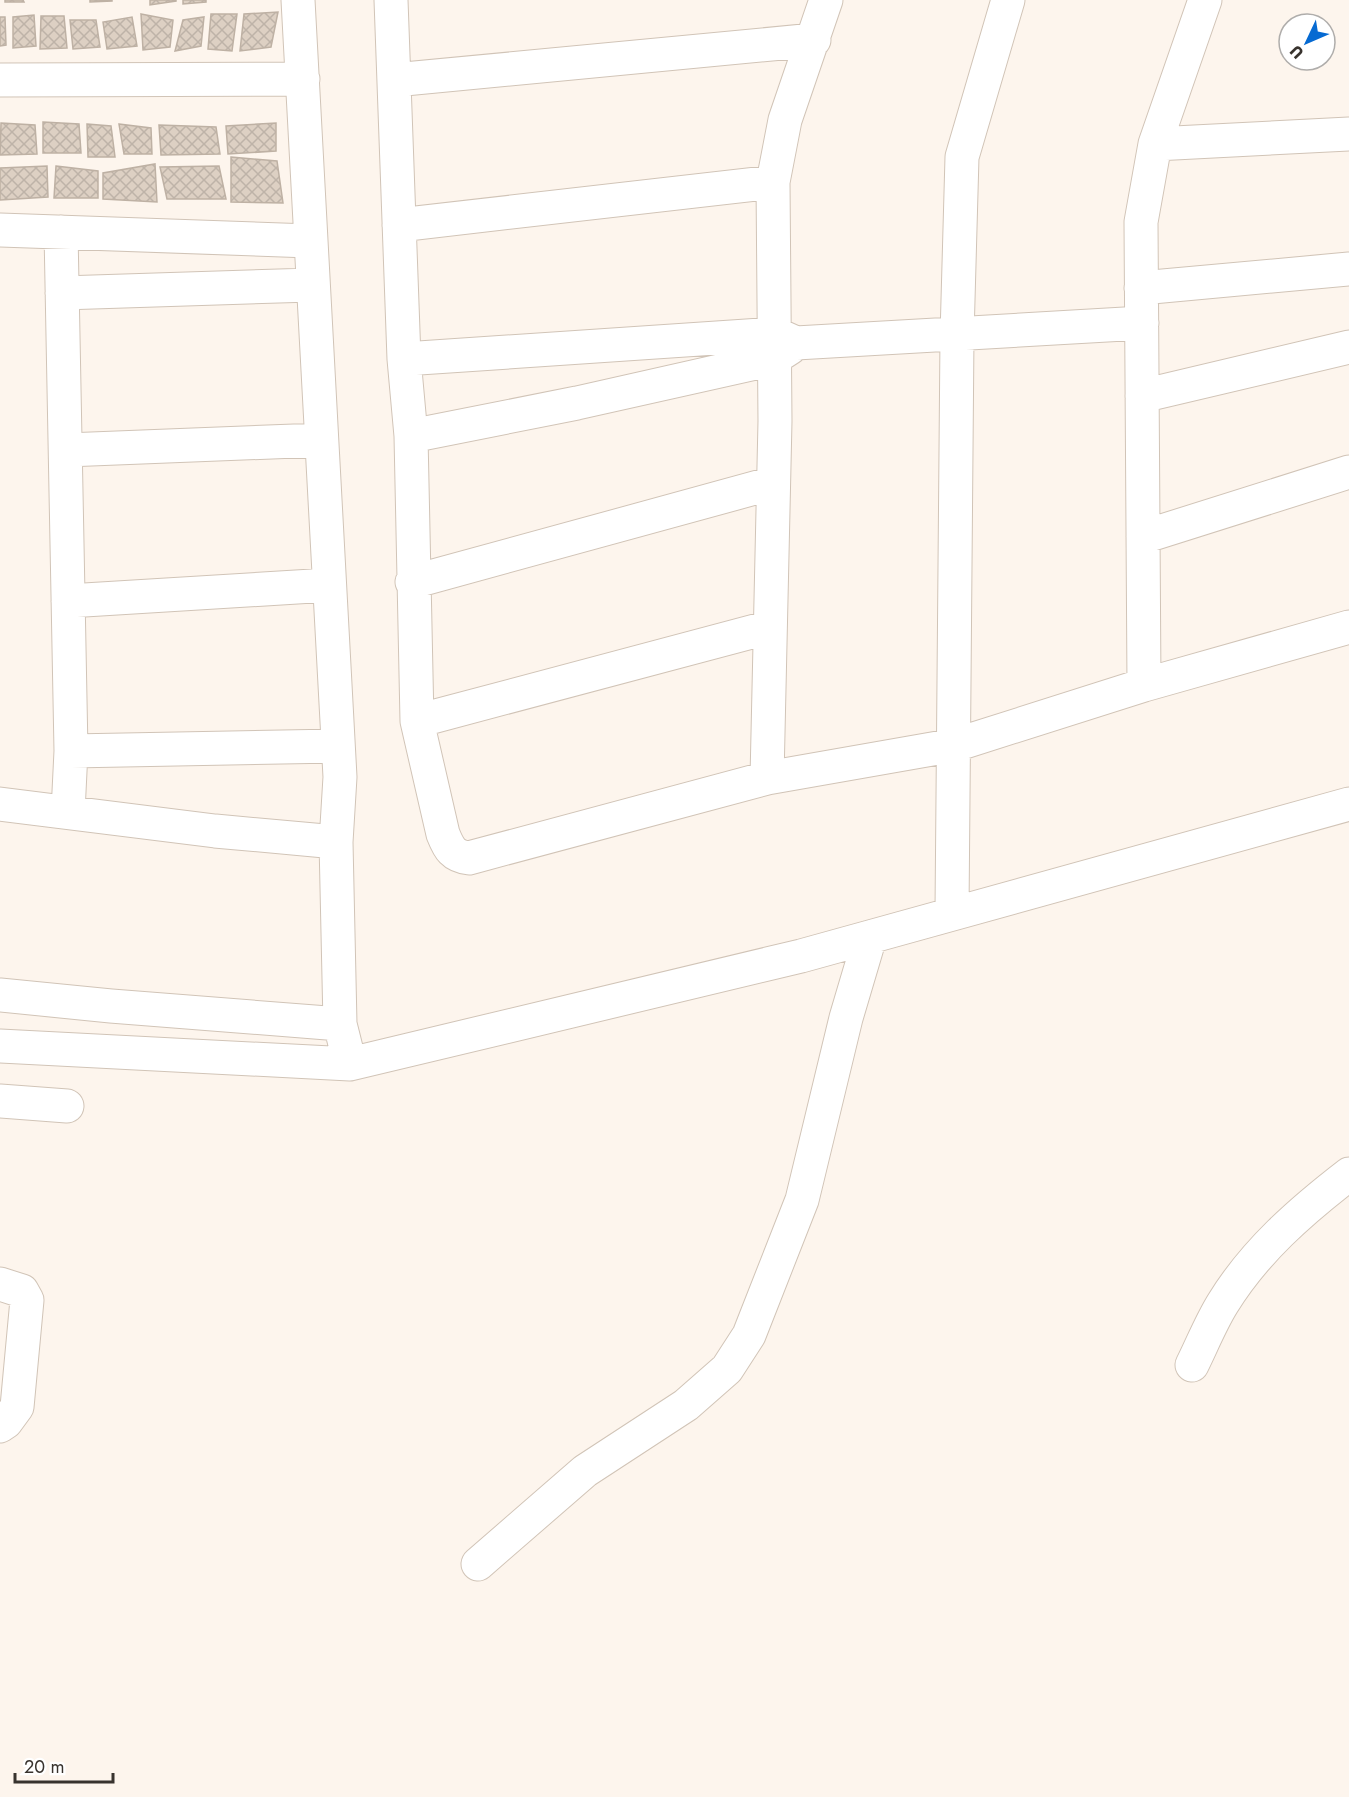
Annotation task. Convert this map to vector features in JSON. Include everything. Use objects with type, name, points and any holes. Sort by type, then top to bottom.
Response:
[{"type":"street","points":[[298,0],[340,777],[336,842],[340,1024],[350,1064]]},
{"type":"street","points":[[391,0],[404,359],[411,436],[412,582],[417,721],[446,841],[456,856],[469,858],[767,778],[956,745],[1144,685],[1349,627]]},
{"type":"street","points":[[767,778],[775,421],[782,345],[772,182],[785,120],[826,0]]},
{"type":"street","points":[[952,912],[956,745],[957,336],[962,158],[1008,0]]},
{"type":"street","points":[[1144,685],[1141,222],[1155,144],[1205,0]]},
{"type":"street","points":[[394,80],[814,40]]},
{"type":"street","points":[[0,80],[303,79]]},
{"type":"street","points":[[1155,144],[1349,134]]},
{"type":"street","points":[[399,225],[772,182]]},
{"type":"street","points":[[0,230],[310,241]]},
{"type":"street","points":[[61,232],[71,751],[68,812]]},
{"type":"street","points":[[1141,288],[1349,269]]},
{"type":"street","points":[[62,293],[312,285]]},
{"type":"street","points":[[404,359],[782,345],[1142,323]]},
{"type":"street","points":[[411,436],[577,403],[782,345]]},
{"type":"street","points":[[1142,396],[1349,347]]},
{"type":"street","points":[[66,450],[321,440]]},
{"type":"street","points":[[1143,537],[1349,471]]},
{"type":"street","points":[[412,582],[773,483]]},
{"type":"street","points":[[68,602],[329,585]]},
{"type":"street","points":[[417,721],[770,627]]},
{"type":"street","points":[[71,751],[338,746]]},
{"type":"street","points":[[0,804],[336,842]]},
{"type":"street","points":[[0,1046],[350,1064],[870,937],[952,912],[1349,804]]},
{"type":"street","points":[[478,1564],[585,1471],[686,1405],[727,1369],[749,1335],[802,1200],[846,1018],[870,937]]},
{"type":"street","points":[[0,995],[340,1024]]},
{"type":"street","points":[[0,1101],[67,1106]]},
{"type":"street","points":[[1192,1365],[1222,1304],[1245,1272],[1279,1232],[1349,1174]]},
{"type":"street","points":[[0,1284],[22,1292],[27,1300],[17,1407],[6,1422],[0,1426]]},
{"type":"building","points":[[5,0],[23,0],[24,2],[5,2]]},
{"type":"building","points":[[90,0],[112,0],[112,1],[90,2]]},
{"type":"building","points":[[150,0],[176,0],[176,1],[150,5]]},
{"type":"building","points":[[183,0],[206,0],[206,2],[183,4]]},
{"type":"building","points":[[278,12],[271,47],[240,51],[244,14]]},
{"type":"building","points":[[141,14],[173,20],[170,47],[143,50]]},
{"type":"building","points":[[211,14],[237,14],[232,51],[208,49]]},
{"type":"building","points":[[34,15],[36,46],[13,48],[13,17]]},
{"type":"building","points":[[41,16],[64,16],[67,48],[40,49]]},
{"type":"building","points":[[0,17],[5,17],[6,45],[0,46]]},
{"type":"building","points":[[132,17],[137,46],[107,49],[103,22]]},
{"type":"building","points":[[204,17],[201,46],[175,51],[183,20]]},
{"type":"building","points":[[70,20],[96,20],[100,47],[73,49]]},
{"type":"building","points":[[43,122],[79,124],[81,153],[43,153]]},
{"type":"building","points":[[1,123],[35,125],[37,154],[0,155]]},
{"type":"building","points":[[276,123],[276,151],[228,154],[226,126]]},
{"type":"building","points":[[87,124],[111,126],[115,157],[88,157]]},
{"type":"building","points":[[119,124],[151,128],[152,154],[124,154]]},
{"type":"building","points":[[159,125],[216,127],[220,154],[161,155]]},
{"type":"building","points":[[231,157],[277,161],[283,203],[231,202]]},
{"type":"building","points":[[155,164],[157,202],[103,199],[103,173]]},
{"type":"building","points":[[47,166],[48,197],[0,200],[0,168]]},
{"type":"building","points":[[56,166],[98,171],[98,198],[54,198]]},
{"type":"building","points":[[219,166],[226,199],[167,199],[160,167]]}]
